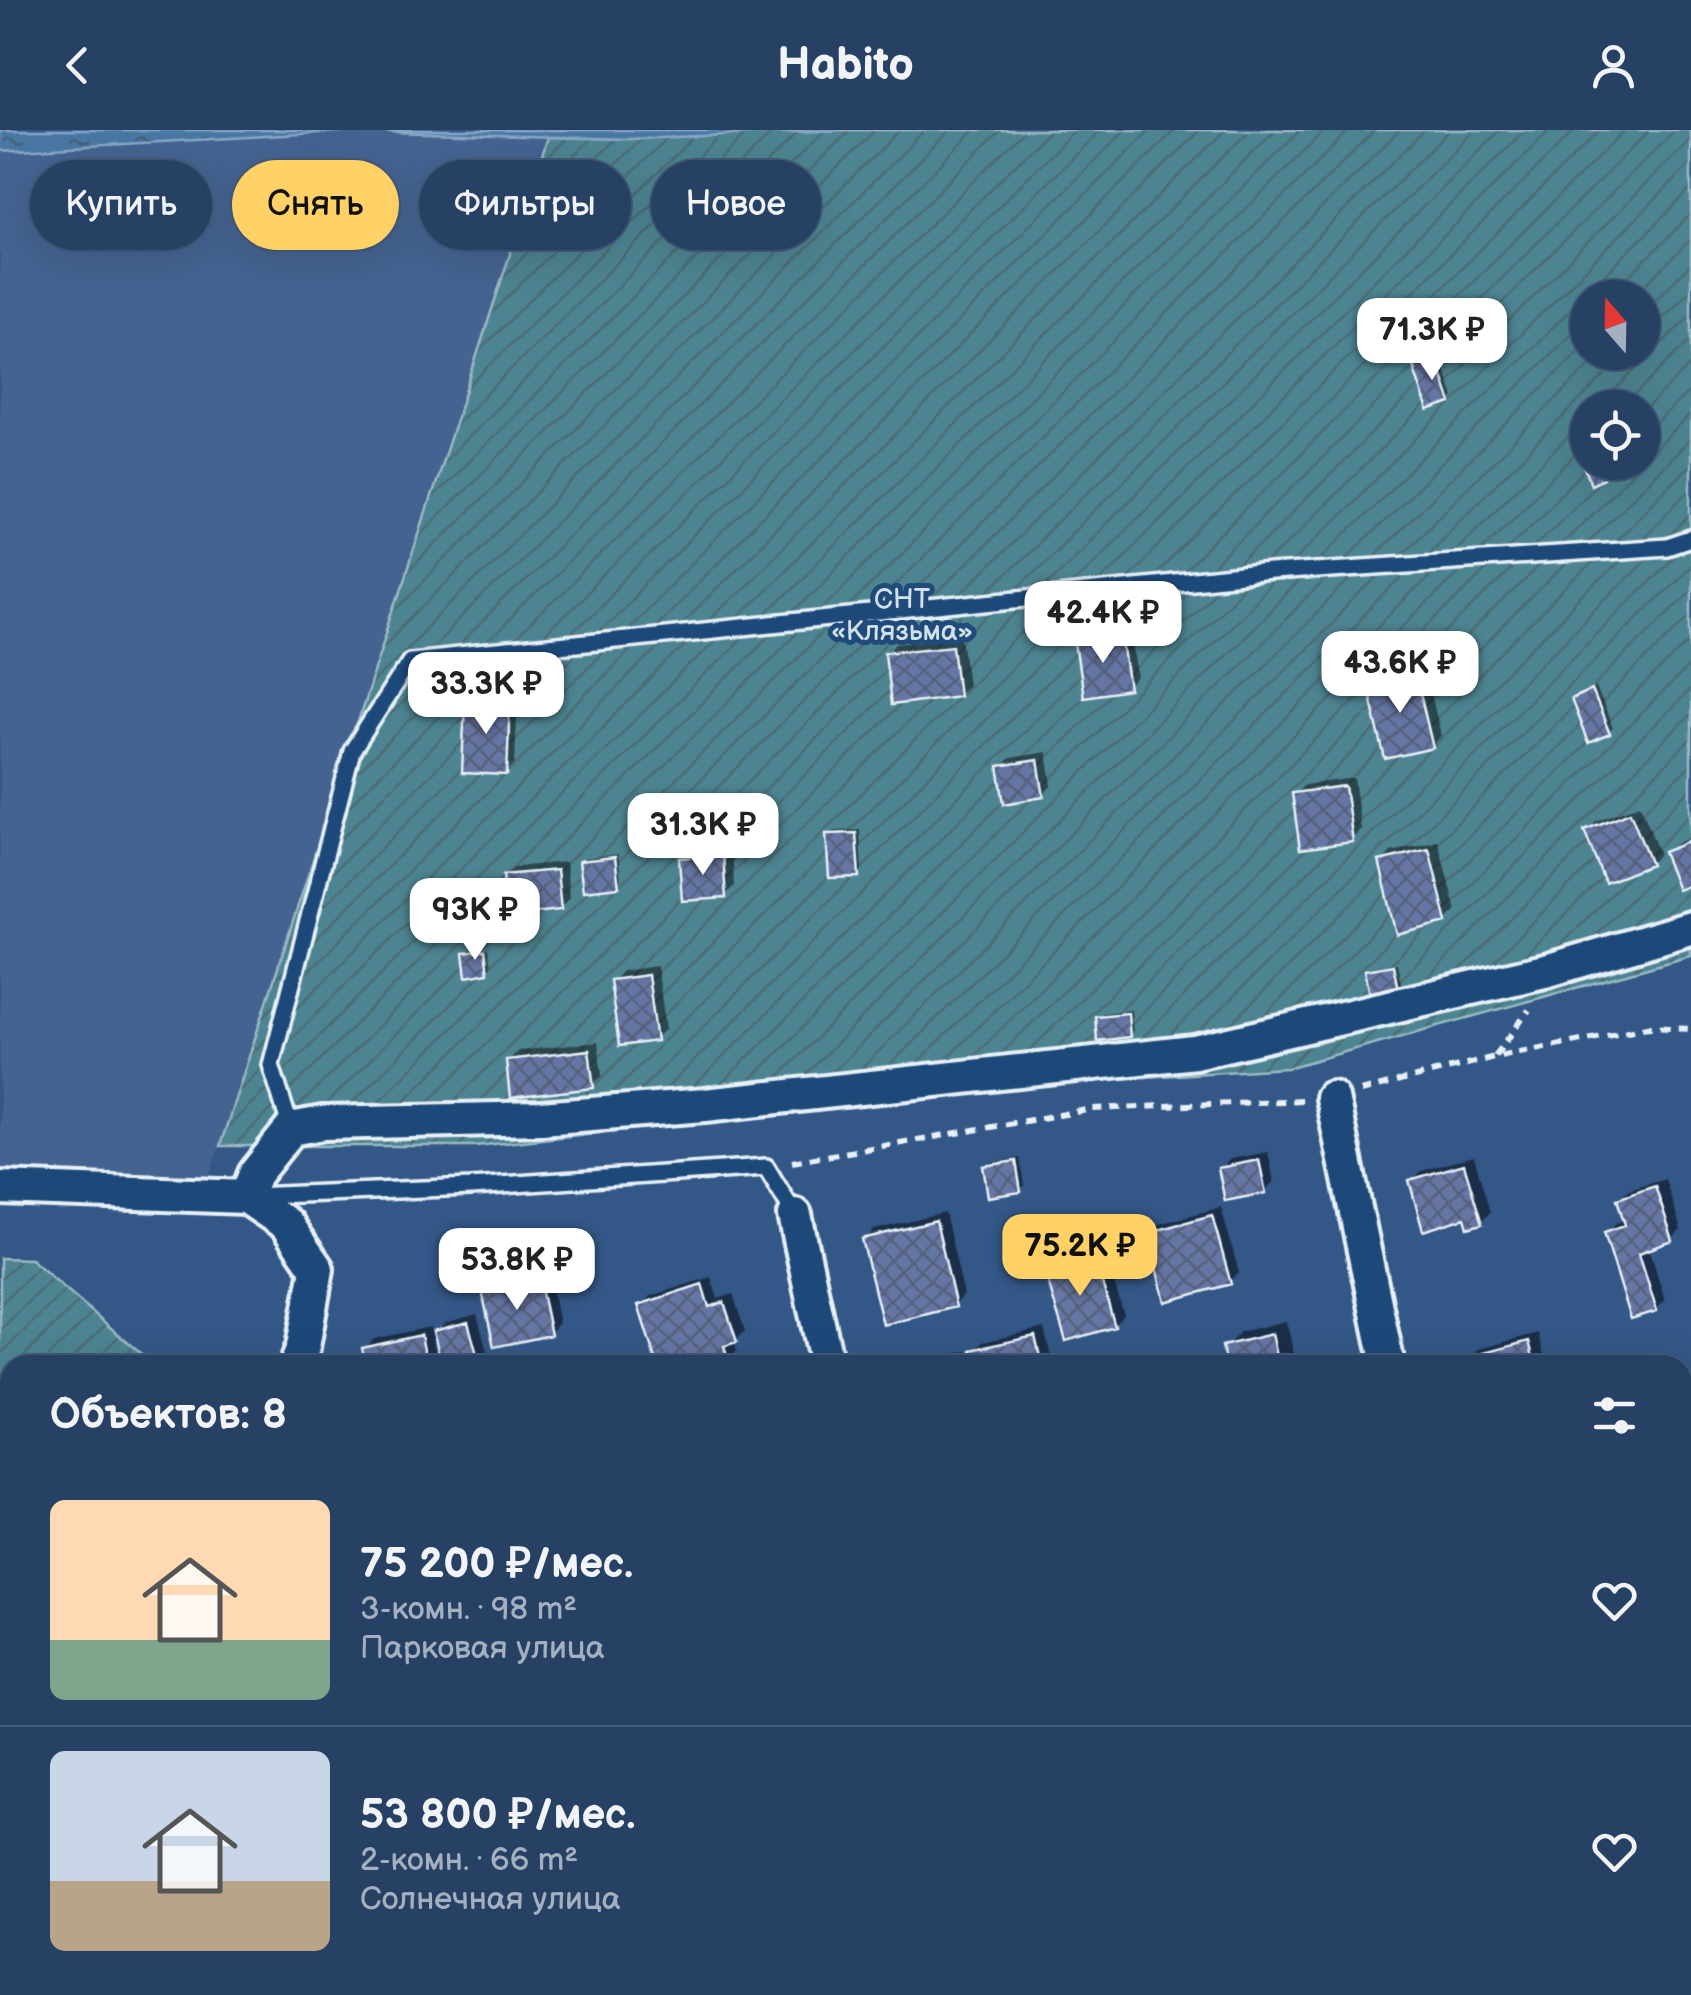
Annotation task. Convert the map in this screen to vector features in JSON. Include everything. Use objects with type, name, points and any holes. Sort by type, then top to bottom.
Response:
[{"type":"street","points":[[246,1196],[256,1174],[292,1130],[324,1123],[541,1118],[705,1105],[1195,1052],[1549,970],[1691,928]]},
{"type":"street","points":[[1332,1098],[1386,1355]]},
{"type":"street","points":[[0,1188],[246,1196],[286,1224],[317,1269],[300,1355]]},
{"type":"street","points":[[794,1216],[825,1355]]},
{"type":"lane","points":[[292,1130],[271,1065],[352,750],[410,661],[1272,572],[1666,547],[1691,539]]},
{"type":"lane","points":[[246,1196],[471,1187],[766,1167],[794,1216]]},
{"type":"path","points":[[1494,1058],[1537,998],[1549,970]]},
{"type":"path","points":[[766,1167],[1093,1109],[1332,1098],[1494,1058],[1648,1027],[1691,1029]]},
{"type":"shaded area","points":[[355,131],[548,137],[541,160],[419,160],[419,250],[511,250],[206,1183],[0,1173],[0,151]]},
{"type":"green space","name":"СНТ «Клязьма»","points":[[840,130],[1691,130],[1691,956],[1287,1068],[1099,1080],[475,1146],[220,1146],[511,250],[631,250],[631,160],[541,160],[548,137],[629,139]]},
{"type":"green space","points":[[0,1258],[31,1259],[142,1355],[0,1355]]},
{"type":"water","points":[[0,130],[840,130],[629,139],[355,131],[0,151]]},
{"type":"building","points":[[1435,355],[1451,403],[1428,411],[1412,363]]},
{"type":"building","points":[[1122,635],[1130,690],[1083,697],[1075,643]]},
{"type":"building","points":[[953,645],[959,696],[891,705],[885,652]]},
{"type":"building","points":[[1415,672],[1433,748],[1385,759],[1367,684]]},
{"type":"building","points":[[1592,690],[1610,734],[1588,743],[1571,699]]},
{"type":"building","points":[[465,699],[510,701],[507,775],[462,773]]},
{"type":"building","points":[[1038,760],[1044,797],[1004,804],[998,766]]},
{"type":"building","points":[[1345,786],[1353,842],[1300,849],[1292,793]]},
{"type":"building","points":[[1630,812],[1651,865],[1605,883],[1584,830]]},
{"type":"building","points":[[856,833],[859,877],[829,878],[826,834]]},
{"type":"building","points":[[1691,841],[1691,885],[1678,890],[1663,852]]},
{"type":"building","points":[[1429,849],[1447,922],[1397,935],[1379,861]]},
{"type":"building","points":[[723,854],[726,898],[682,901],[679,858]]},
{"type":"building","points":[[615,857],[619,887],[583,891],[579,861]]},
{"type":"building","points":[[557,870],[561,910],[507,916],[503,875]]},
{"type":"building","points":[[485,950],[488,973],[466,977],[463,953]]},
{"type":"building","points":[[1393,965],[1398,989],[1370,995],[1365,970]]},
{"type":"building","points":[[648,975],[657,1041],[619,1046],[610,980]]},
{"type":"building","points":[[1128,1013],[1130,1037],[1097,1041],[1095,1016]]},
{"type":"building","points":[[589,1050],[594,1088],[510,1098],[506,1060]]},
{"type":"building","points":[[1259,1160],[1266,1193],[1225,1201],[1218,1168]]},
{"type":"building","points":[[1016,1161],[1021,1192],[988,1197],[983,1166]]},
{"type":"building","points":[[1464,1164],[1482,1224],[1468,1228],[1465,1218],[1423,1231],[1409,1180]]},
{"type":"building","points":[[1655,1186],[1673,1241],[1639,1253],[1657,1311],[1631,1319],[1604,1232],[1625,1225],[1617,1199]]},
{"type":"building","points":[[1212,1215],[1231,1284],[1165,1302],[1147,1233]]},
{"type":"building","points":[[936,1221],[956,1307],[883,1325],[862,1239]]},
{"type":"building","points":[[1095,1258],[1115,1327],[1066,1341],[1045,1272]]},
{"type":"building","points":[[539,1278],[551,1335],[494,1347],[482,1291]]},
{"type":"building","points":[[702,1284],[709,1307],[724,1302],[737,1342],[724,1346],[727,1355],[654,1355],[638,1305]]},
{"type":"building","points":[[468,1322],[477,1355],[439,1355],[433,1331]]},
{"type":"building","points":[[1272,1334],[1277,1355],[1224,1355],[1222,1346]]},
{"type":"building","points":[[421,1335],[425,1355],[364,1355],[362,1348]]},
{"type":"building","points":[[1035,1336],[1040,1355],[972,1355],[971,1350]]},
{"type":"building","points":[[1529,1341],[1532,1355],[1477,1355]]}]
